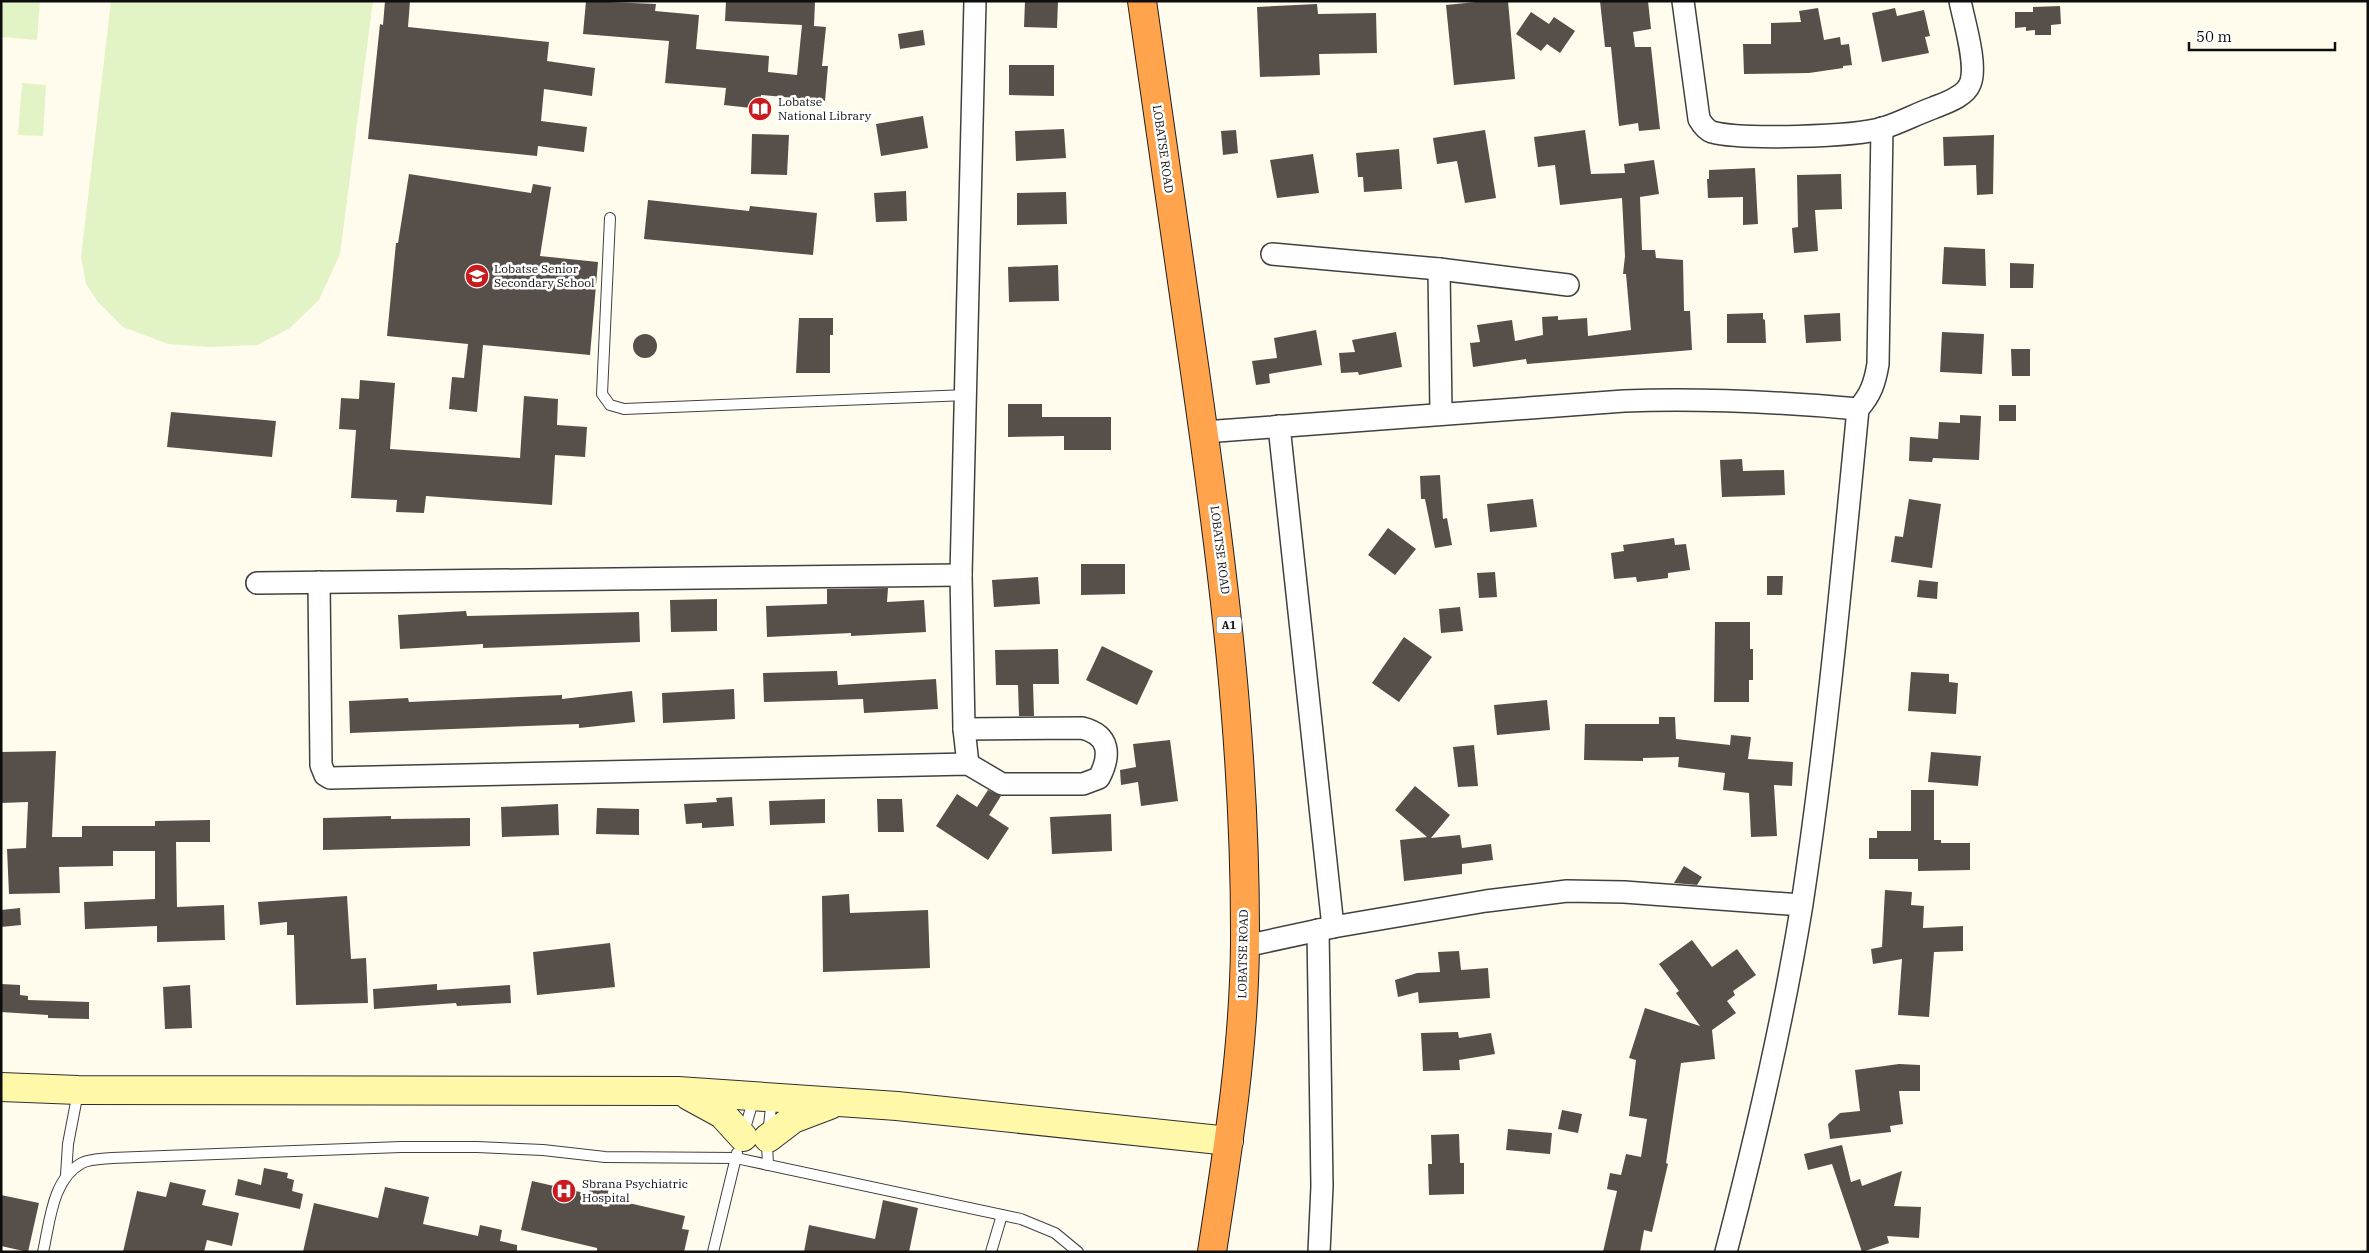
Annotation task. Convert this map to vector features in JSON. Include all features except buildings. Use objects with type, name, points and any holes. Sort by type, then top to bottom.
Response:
[{"type":"highway","name":"LOBATSE ROAD","points":[[1142,1],[1223,572],[1236,702],[1243,808],[1245,946],[1241,1044],[1230,1141],[1212,1252]]},
{"type":"street","points":[[968,764],[964,729],[961,575],[967,394],[975,1]]},
{"type":"street","points":[[1682,1],[1699,119],[1710,131],[1738,135],[1844,134],[1882,128],[1950,101],[1970,84],[1973,72],[1960,1]]},
{"type":"street","points":[[1726,1252],[1755,1141],[1802,905],[1828,715],[1858,409],[1868,398],[1875,381],[1878,364],[1882,128]]},
{"type":"street","points":[[1272,254],[1439,269],[1568,285]]},
{"type":"street","points":[[1439,269],[1441,414]]},
{"type":"street","points":[[1204,432],[1569,404],[1682,398],[1771,401],[1858,409]]},
{"type":"street","points":[[1278,426],[1326,928],[1322,1186],[1318,1252]]},
{"type":"street","points":[[257,583],[961,575]]},
{"type":"street","points":[[319,582],[321,765],[325,776],[330,778],[968,764],[1002,784],[1083,784],[1099,778],[1105,766],[1106,749],[1102,736],[1094,731],[1082,728],[964,729]]},
{"type":"street","points":[[1245,946],[1326,928],[1486,900],[1567,891],[1624,892],[1802,905]]},
{"type":"street","points":[[1,1087],[78,1090],[678,1091],[841,1102],[1230,1141]]},
{"type":"street","points":[[678,1091],[722,1114],[749,1144],[793,1118],[841,1102]]},
{"type":"lane","points":[[610,218],[602,394],[610,405],[624,409],[967,394]]},
{"type":"lane","points":[[43,1252],[55,1198],[66,1175],[68,1144],[78,1090]]},
{"type":"lane","points":[[749,1144],[764,1096]]},
{"type":"lane","points":[[713,1252],[764,1096]]},
{"type":"lane","points":[[66,1175],[83,1162],[112,1158],[401,1147],[543,1150],[605,1157],[749,1144]]},
{"type":"lane","points":[[749,1144],[768,1165],[1002,1215],[1039,1225],[1055,1233],[1078,1252]]},
{"type":"lane","points":[[749,1144],[768,1165]]},
{"type":"lane","points":[[991,1252],[1002,1215]]},
{"type":"green space","points":[[1,1],[40,1],[37,40],[1,37]]},
{"type":"green space","points":[[111,1],[373,1],[340,254],[319,300],[290,328],[257,345],[209,347],[168,344],[123,327],[98,302],[86,284],[81,257]]},
{"type":"green space","points":[[22,83],[46,85],[43,136],[18,135]]},
{"type":"place","name":"Lobatse National Library","points":[[760,109]]},
{"type":"place","name":"Lobatse Senior Secondary School","points":[[477,276]]},
{"type":"place","name":"Sbrana Psychiatric Hospital","points":[[564,1191]]}]
